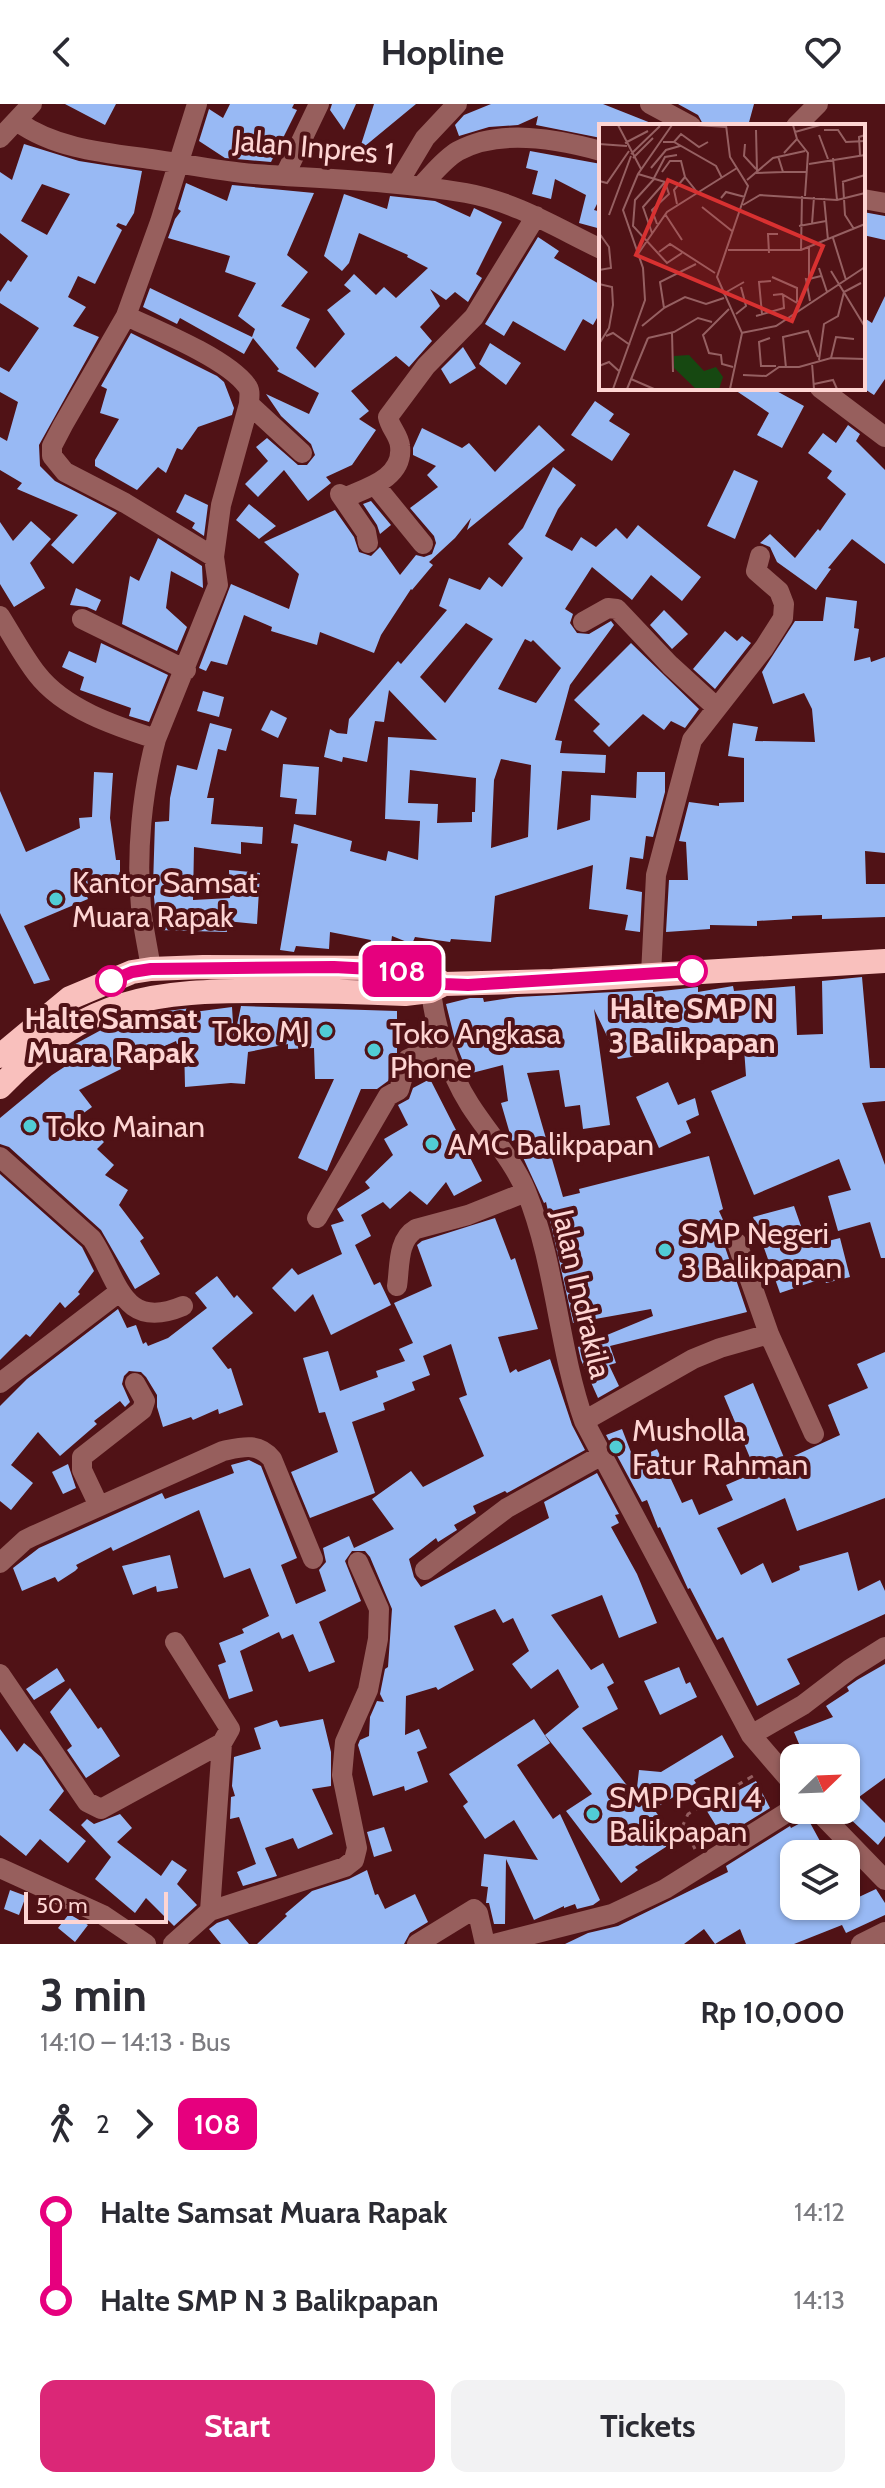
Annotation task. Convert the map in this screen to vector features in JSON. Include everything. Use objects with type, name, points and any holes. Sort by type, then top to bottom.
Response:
[{"type":"highway","points":[[0,1087],[43,1046],[74,1025],[125,1004],[164,994],[221,991],[405,994],[435,983],[885,961]]},
{"type":"highway","points":[[0,1056],[70,998],[132,972],[151,969],[388,968],[435,983]]},
{"type":"street","points":[[0,138],[32,104]]},
{"type":"street","points":[[197,104],[126,316],[63,425],[52,446],[52,456],[65,472],[125,503],[214,557]]},
{"type":"street","points":[[285,175],[319,104]]},
{"type":"street","points":[[398,183],[425,138],[457,104]]},
{"type":"street","points":[[650,104],[687,124]]},
{"type":"street","points":[[798,124],[818,104]]},
{"type":"street","name":"Jalan Inpres 1","points":[[18,122],[56,142],[179,163],[398,183],[486,198],[536,216],[599,248]]},
{"type":"street","points":[[421,186],[455,153],[468,146],[496,140],[565,141],[599,150]]},
{"type":"street","points":[[865,199],[885,203]]},
{"type":"street","points":[[368,543],[366,532],[342,496],[375,485],[389,476],[398,462],[401,448],[388,417],[426,366],[474,317],[536,216]]},
{"type":"street","points":[[126,316],[177,339],[226,368],[249,388],[249,404],[221,505],[214,557],[218,585],[156,739],[150,762],[141,835],[141,906],[151,969]]},
{"type":"street","points":[[823,390],[885,437]]},
{"type":"street","points":[[249,404],[302,453]]},
{"type":"street","points":[[375,485],[423,544]]},
{"type":"street","points":[[651,974],[656,875],[692,740],[764,648],[783,618],[784,604],[779,591],[756,571],[760,556]]},
{"type":"street","points":[[583,622],[608,608],[617,609],[670,665],[717,708]]},
{"type":"street","points":[[0,616],[35,672],[47,685],[61,696],[116,725],[156,739]]},
{"type":"street","points":[[82,619],[186,670]]},
{"type":"street","name":"Jalan Indrakila","points":[[435,983],[443,1043],[458,1086],[526,1192],[543,1248],[568,1372],[584,1421],[751,1735],[780,1768]]},
{"type":"street","points":[[317,1218],[388,1096],[399,1090],[408,1059],[443,1043]]},
{"type":"street","points":[[0,1157],[92,1239],[119,1292],[129,1304],[146,1313],[169,1312],[183,1306]]},
{"type":"street","points":[[397,1286],[403,1245],[408,1234],[526,1192]]},
{"type":"street","points":[[737,1243],[769,1334],[814,1434]]},
{"type":"street","points":[[0,1383],[119,1292]]},
{"type":"street","points":[[584,1421],[693,1359],[769,1334]]},
{"type":"street","points":[[99,1506],[82,1470],[82,1457],[142,1410],[145,1401],[143,1393],[135,1383]]},
{"type":"street","points":[[0,1563],[25,1540],[223,1451],[247,1446],[264,1449],[272,1459],[313,1559]]},
{"type":"street","points":[[425,1570],[512,1505],[602,1455]]},
{"type":"street","points":[[173,1944],[210,1911],[345,1867],[354,1860],[357,1848],[342,1775],[345,1742],[368,1690],[378,1639],[379,1609],[358,1562]]},
{"type":"street","points":[[3,1687],[87,1802],[101,1809],[222,1743],[229,1733],[229,1725],[175,1642]]},
{"type":"street","points":[[751,1735],[803,1705],[885,1647]]},
{"type":"street","points":[[210,1911],[222,1743]]},
{"type":"street","points":[[494,1944],[612,1914],[665,1889],[780,1817]]},
{"type":"street","points":[[831,1824],[885,1880]]},
{"type":"street","points":[[0,1868],[103,1915],[146,1944]]},
{"type":"street","points":[[417,1944],[474,1909],[478,1913],[485,1944]]},
{"type":"street","points":[[861,1944],[885,1932]]},
{"type":"path","points":[[702,1864],[684,1830],[688,1814],[775,1762]]},
{"type":"building","points":[[65,104],[116,104],[105,125]]},
{"type":"building","points":[[230,104],[294,104],[292,108],[297,110],[271,162],[225,158],[199,141],[209,109],[223,118]]},
{"type":"building","points":[[332,104],[356,104],[344,130],[330,110]]},
{"type":"building","points":[[374,104],[416,104],[359,151]]},
{"type":"building","points":[[491,104],[603,104],[653,124],[599,124],[599,138],[536,125],[538,116],[518,125],[489,127],[459,136],[455,125],[464,115]]},
{"type":"building","points":[[678,104],[754,104],[749,124],[703,124],[698,115]]},
{"type":"building","points":[[24,144],[79,161],[142,171],[134,213],[126,226],[118,223],[116,226],[122,230],[95,284],[78,276],[68,297],[86,307],[73,326],[99,337],[39,445],[40,466],[55,481],[117,513],[73,564],[51,545],[78,515],[17,489],[22,483],[0,470],[0,437],[7,441],[18,402],[0,392],[0,367],[9,372],[39,328],[0,303],[0,292],[8,280],[11,282],[28,256],[0,233],[0,172],[12,180]],"holes":[[[42,184],[70,194],[47,235],[21,221]]]},
{"type":"building","points":[[530,151],[599,164],[599,202],[594,210],[599,211],[599,228],[579,223],[586,195],[555,179],[551,199],[532,194],[538,171],[526,168]]},
{"type":"building","points":[[186,183],[227,201],[232,185],[314,193],[287,255],[308,272],[281,306],[310,319],[296,348],[315,368],[345,334],[327,310],[351,291],[344,285],[354,274],[376,295],[384,287],[396,298],[428,268],[408,255],[359,233],[349,263],[342,271],[324,256],[344,194],[387,209],[390,196],[435,201],[470,217],[474,208],[502,222],[476,274],[482,278],[468,302],[455,292],[446,300],[430,289],[440,306],[420,327],[432,341],[409,367],[396,356],[351,391],[369,411],[359,419],[376,430],[352,465],[326,477],[331,483],[308,501],[284,470],[258,497],[245,484],[268,461],[256,447],[267,438],[298,465],[307,465],[315,455],[311,444],[281,416],[266,394],[309,414],[319,393],[277,371],[279,369],[253,338],[244,354],[180,318],[177,324],[143,307],[150,288],[252,337],[255,329],[238,316],[256,283],[225,272],[230,256],[168,238],[181,211],[178,209]]},
{"type":"building","points":[[865,212],[885,216],[885,240],[865,235]]},
{"type":"building","points":[[538,237],[559,251],[554,258],[599,284],[599,314],[593,325],[583,319],[565,351],[513,321],[504,336],[485,324]]},
{"type":"building","points":[[885,296],[885,379],[874,395],[865,389],[865,318],[872,323]]},
{"type":"building","points":[[131,333],[217,376],[224,382],[234,408],[232,415],[198,427],[182,450],[177,448],[166,473],[158,467],[137,490],[95,466],[95,460],[119,419],[100,413],[107,389],[101,386]]},
{"type":"building","points":[[490,343],[521,363],[506,385],[479,364]]},
{"type":"building","points":[[463,347],[476,368],[450,384],[441,369]]},
{"type":"building","points":[[735,390],[775,390],[804,406],[782,448],[757,435],[769,413]]},
{"type":"building","points":[[595,401],[614,414],[609,421],[630,434],[612,461],[571,435]]},
{"type":"building","points":[[539,425],[565,450],[467,530],[471,518],[429,562],[433,565],[411,589],[381,635],[374,653],[320,632],[317,645],[271,631],[272,627],[244,615],[227,665],[211,661],[206,671],[199,668],[231,584],[289,609],[299,574],[264,542],[335,510],[354,537],[359,552],[371,556],[380,547],[400,575],[416,555],[424,557],[432,554],[436,543],[434,536],[410,508],[438,487],[427,475],[436,466],[413,455],[422,428],[462,448],[469,443],[495,472]]},
{"type":"building","points":[[848,425],[860,434],[856,441],[885,470],[885,564],[852,539],[828,568],[831,569],[816,590],[777,562],[770,547],[760,543],[770,534],[795,558],[818,529],[820,531],[846,494],[827,478],[832,471],[808,453],[823,433],[836,443]]},
{"type":"building","points":[[553,467],[576,485],[558,509],[545,536],[572,551],[581,537],[596,547],[616,528],[627,539],[638,525],[701,577],[682,601],[651,575],[632,600],[592,567],[565,609],[573,614],[570,623],[577,633],[589,634],[611,621],[614,625],[570,685],[555,740],[562,741],[560,753],[606,755],[605,773],[562,771],[557,830],[590,820],[591,795],[636,798],[637,772],[665,772],[665,792],[653,837],[646,836],[643,859],[630,857],[626,889],[642,892],[640,932],[625,930],[628,915],[589,909],[593,865],[495,896],[491,942],[451,939],[450,942],[415,937],[412,944],[392,936],[390,951],[370,949],[371,940],[330,932],[329,949],[296,946],[294,952],[280,950],[298,844],[291,843],[294,824],[352,841],[350,851],[386,861],[388,851],[418,860],[420,821],[385,819],[388,737],[437,740],[389,690],[384,722],[375,721],[367,762],[343,757],[342,762],[324,757],[330,729],[347,734],[349,719],[447,610],[439,606],[449,578],[480,590],[489,577],[502,587],[523,558],[508,544],[523,528]],"holes":[[[466,623],[493,639],[445,703],[420,677]],[[525,639],[533,640],[561,668],[536,703],[498,689]],[[501,759],[531,765],[528,837],[491,848],[494,780]],[[410,770],[476,778],[472,822],[437,823],[438,804],[408,803]]]},
{"type":"building","points":[[734,470],[758,481],[735,539],[707,526]]},
{"type":"building","points":[[185,494],[208,505],[204,536],[192,528],[195,523],[176,512]]},
{"type":"building","points":[[371,501],[391,525],[380,534],[363,504]]},
{"type":"building","points":[[249,504],[276,526],[259,539],[236,520]]},
{"type":"building","points":[[31,521],[51,539],[30,563],[45,588],[14,607],[0,584],[0,522],[13,541]]},
{"type":"building","points":[[158,538],[202,566],[203,588],[171,571],[166,608],[187,627],[177,651],[122,624],[130,576],[139,581]]},
{"type":"building","points":[[76,588],[101,600],[96,611],[70,605]]},
{"type":"building","points":[[826,597],[857,601],[854,628],[859,629],[854,661],[870,657],[871,662],[885,657],[885,853],[865,851],[866,884],[885,884],[885,917],[822,919],[822,915],[792,916],[792,919],[757,921],[757,926],[710,925],[710,929],[666,932],[669,880],[688,880],[686,842],[679,841],[689,802],[719,806],[719,803],[744,802],[744,758],[728,756],[733,723],[758,727],[755,741],[815,742],[812,709],[804,693],[773,704],[762,672],[795,621],[823,621]]},
{"type":"building","points":[[664,610],[688,634],[672,649],[650,625]]},
{"type":"building","points":[[725,631],[737,641],[742,636],[751,643],[715,689],[693,669]]},
{"type":"building","points":[[101,643],[168,675],[149,722],[129,716],[131,708],[80,690],[84,677],[62,667],[69,651],[96,663]]},
{"type":"building","points":[[631,643],[699,709],[685,728],[671,721],[664,730],[643,714],[609,747],[593,731],[600,724],[574,700]]},
{"type":"building","points":[[203,691],[224,697],[219,717],[197,711]]},
{"type":"building","points":[[271,710],[287,718],[278,738],[261,730]]},
{"type":"building","points":[[210,723],[232,729],[226,751],[218,749],[207,798],[214,798],[211,824],[263,827],[262,844],[241,842],[241,854],[194,847],[193,900],[230,898],[229,870],[260,873],[257,924],[226,921],[227,932],[157,930],[153,886],[155,822],[169,821],[177,765],[197,770]]},
{"type":"building","points":[[283,764],[319,767],[316,815],[295,814],[297,799],[280,797]]},
{"type":"building","points":[[94,772],[113,773],[110,818],[116,860],[120,860],[120,892],[85,892],[88,899],[24,926],[50,980],[34,984],[0,913],[0,791],[26,852],[80,828],[79,818],[92,817]]},
{"type":"building","points":[[862,977],[870,1068],[885,1068],[885,1101],[862,1103],[885,1165],[885,1258],[881,1258],[870,1222],[838,1231],[828,1196],[851,1190],[839,1159],[754,1195],[711,1091],[746,1076],[744,1048],[749,1045],[744,1046],[743,1036],[706,1042],[707,1046],[618,1059],[594,1009],[610,1125],[583,1129],[580,1105],[565,1107],[559,1070],[527,1073],[563,1197],[580,1193],[579,1189],[709,1156],[723,1209],[719,1211],[729,1233],[724,1240],[725,1247],[747,1312],[610,1346],[616,1363],[609,1365],[619,1386],[598,1398],[578,1347],[653,1316],[651,1309],[573,1323],[546,1202],[515,1140],[512,1141],[501,1103],[508,1101],[503,1065],[468,1074],[456,1044],[446,1004],[470,998],[483,998],[484,1002],[517,997],[653,992],[698,987],[698,992],[733,986],[734,991],[795,986],[797,1035],[823,1034],[822,981]]},
{"type":"building","points":[[241,1006],[397,1011],[397,1053],[388,1081],[377,1089],[361,1089],[327,1171],[298,1158],[334,1079],[315,1079],[314,1048],[288,1049],[288,1044],[248,1052],[245,1084],[185,1087],[184,1042],[177,1044],[176,1041],[120,1066],[121,1069],[79,1090],[92,1107],[78,1117],[104,1142],[97,1149],[114,1165],[105,1175],[128,1190],[119,1205],[144,1238],[140,1241],[160,1274],[135,1289],[101,1230],[9,1147],[0,1144],[0,1118],[72,1062],[66,1049],[103,1029],[158,1012],[192,1008],[194,1012],[232,1007],[234,1039]]},
{"type":"building","points":[[430,1079],[482,1181],[454,1196],[446,1182],[427,1205],[410,1191],[390,1209],[383,1202],[361,1215],[371,1236],[355,1245],[374,1285],[380,1282],[391,1305],[331,1335],[313,1294],[295,1312],[272,1288],[292,1268],[298,1275],[342,1254],[331,1225],[344,1221],[337,1209],[370,1188],[365,1182],[393,1155],[384,1139],[408,1125],[398,1105],[409,1099],[413,1088]]},
{"type":"building","points":[[668,1082],[678,1105],[695,1098],[699,1115],[686,1121],[691,1133],[659,1148],[636,1097]]},
{"type":"building","points":[[0,1174],[82,1247],[94,1271],[78,1292],[80,1294],[65,1308],[60,1302],[30,1337],[26,1334],[0,1360]]},
{"type":"building","points":[[794,1206],[808,1246],[840,1238],[850,1277],[826,1283],[824,1278],[780,1293],[753,1217]]},
{"type":"building","points":[[495,1218],[511,1260],[515,1258],[538,1329],[498,1337],[510,1373],[550,1359],[572,1425],[585,1450],[507,1493],[505,1491],[473,1506],[476,1513],[454,1525],[457,1530],[438,1542],[436,1538],[409,1559],[414,1577],[421,1587],[549,1518],[544,1502],[597,1473],[619,1514],[615,1515],[619,1523],[611,1527],[637,1574],[657,1623],[619,1638],[602,1595],[551,1615],[591,1670],[603,1663],[614,1683],[607,1687],[618,1709],[582,1728],[636,1797],[639,1770],[661,1772],[722,1735],[734,1757],[694,1780],[696,1783],[654,1809],[675,1841],[635,1867],[638,1870],[621,1883],[566,1811],[592,1794],[545,1735],[579,1707],[558,1669],[531,1689],[512,1664],[529,1651],[513,1618],[503,1623],[495,1609],[454,1626],[474,1670],[438,1690],[436,1687],[406,1696],[405,1735],[419,1729],[427,1748],[417,1752],[428,1782],[405,1791],[404,1786],[373,1796],[358,1745],[360,1740],[369,1736],[370,1717],[377,1701],[384,1702],[380,1694],[388,1667],[392,1609],[365,1551],[352,1551],[345,1561],[361,1601],[319,1622],[335,1662],[309,1672],[293,1634],[282,1639],[279,1632],[240,1651],[253,1691],[229,1699],[218,1665],[226,1662],[219,1643],[244,1633],[242,1629],[269,1616],[250,1568],[224,1578],[199,1510],[113,1551],[111,1547],[76,1565],[78,1568],[75,1571],[58,1582],[55,1577],[22,1591],[13,1568],[39,1548],[162,1493],[165,1499],[234,1473],[231,1465],[249,1460],[261,1466],[297,1558],[281,1565],[296,1604],[326,1591],[319,1570],[326,1562],[323,1548],[349,1536],[354,1548],[394,1529],[372,1499],[411,1471],[423,1487],[484,1456],[459,1398],[467,1395],[451,1344],[423,1356],[430,1375],[412,1382],[415,1390],[383,1403],[385,1410],[352,1422],[375,1493],[310,1518],[291,1472],[338,1452],[325,1412],[319,1413],[303,1358],[328,1351],[340,1391],[378,1377],[376,1371],[405,1361],[399,1349],[413,1343],[394,1303],[432,1286],[417,1245]]},
{"type":"building","points":[[217,1276],[234,1298],[237,1295],[253,1313],[212,1348],[228,1369],[231,1368],[243,1405],[219,1414],[218,1409],[193,1420],[191,1417],[163,1427],[157,1395],[141,1372],[129,1371],[122,1384],[130,1402],[125,1407],[120,1401],[94,1421],[97,1424],[60,1456],[38,1432],[11,1465],[33,1483],[11,1510],[0,1501],[0,1406],[27,1379],[118,1309],[127,1328],[136,1325],[143,1344],[146,1342],[148,1346],[168,1338],[207,1308],[195,1293]]},
{"type":"building","points":[[885,1352],[885,1498],[797,1531],[785,1498],[717,1528],[741,1575],[763,1563],[772,1583],[800,1570],[799,1566],[848,1552],[858,1591],[880,1580],[885,1591],[885,1614],[787,1659],[800,1684],[757,1706],[723,1637],[717,1640],[688,1589],[647,1500],[642,1502],[606,1435],[622,1429],[634,1460],[657,1449],[682,1503],[692,1499],[699,1515],[733,1500],[726,1485],[756,1472],[724,1396],[753,1383],[785,1460],[840,1435],[828,1405],[868,1388],[857,1364]]},
{"type":"building","points":[[68,1464],[76,1488],[63,1494],[52,1472]]},
{"type":"building","points":[[170,1555],[178,1588],[157,1592],[156,1586],[133,1595],[122,1566]]},
{"type":"building","points":[[885,1664],[885,1778],[860,1796],[860,1744],[799,1744],[794,1732],[833,1717],[826,1706],[849,1691],[847,1687]]},
{"type":"building","points":[[679,1667],[686,1684],[690,1682],[697,1697],[660,1715],[644,1681]]},
{"type":"building","points":[[57,1668],[65,1681],[34,1700],[26,1689]]},
{"type":"building","points":[[70,1688],[120,1756],[86,1778],[67,1750],[72,1746],[50,1712]]},
{"type":"building","points":[[323,1719],[331,1752],[331,1786],[312,1789],[333,1834],[298,1849],[293,1838],[265,1848],[277,1876],[243,1886],[237,1872],[256,1864],[239,1817],[230,1819],[231,1797],[235,1796],[232,1786],[234,1757],[261,1749],[254,1728],[277,1720],[280,1727]]},
{"type":"building","points":[[534,1719],[550,1743],[517,1765],[553,1819],[560,1814],[600,1900],[577,1909],[575,1904],[564,1906],[534,1920],[506,1859],[505,1924],[494,1924],[489,1903],[486,1903],[488,1887],[481,1886],[484,1854],[538,1860],[514,1820],[485,1839],[463,1806],[468,1802],[449,1774]]},
{"type":"building","points":[[0,1729],[17,1752],[24,1743],[41,1757],[64,1791],[49,1810],[86,1841],[68,1863],[40,1839],[26,1856],[0,1835]]},
{"type":"building","points":[[756,1781],[770,1808],[723,1837],[705,1808]]},
{"type":"building","points":[[860,1798],[885,1823],[885,1836],[878,1845],[856,1824],[860,1824]]},
{"type":"building","points":[[120,1814],[132,1828],[117,1842],[161,1876],[172,1860],[187,1870],[177,1884],[197,1905],[174,1926],[146,1898],[135,1913],[95,1879],[111,1857],[81,1825],[87,1819],[94,1824]]},
{"type":"building","points":[[799,1824],[811,1824],[819,1840],[780,1840],[780,1920],[860,1920],[860,1896],[876,1889],[885,1903],[885,1915],[846,1933],[842,1925],[794,1944],[746,1944],[740,1929],[715,1944],[704,1929],[684,1944],[565,1944],[588,1933],[618,1926],[728,1872],[726,1866]]},
{"type":"building","points":[[384,1827],[392,1851],[374,1857],[367,1832]]},
{"type":"building","points":[[367,1870],[375,1895],[378,1894],[385,1909],[415,1894],[428,1922],[410,1933],[404,1944],[257,1944],[312,1891]]},
{"type":"building","points":[[10,1890],[26,1896],[19,1915],[4,1909]]},
{"type":"building","points":[[69,1914],[88,1925],[75,1942],[58,1928]]},
{"type":"building","points":[[228,1919],[249,1944],[221,1944],[209,1929]]},
{"type":"bus line","name":"108","points":[[111,981],[132,972],[151,969],[203,967],[388,968],[429,975],[444,984],[468,985],[692,971]]},
{"type":"place","name":"Kantor Samsat Muara Rapak","points":[[56,899]]},
{"type":"place","name":"Halte SMP N 3 Balikpapan","points":[[692,971]]},
{"type":"place","name":"Halte Samsat Muara Rapak","points":[[111,981]]},
{"type":"place","name":"Toko MJ","points":[[326,1031]]},
{"type":"place","name":"Toko Angkasa Phone","points":[[374,1050]]},
{"type":"place","name":"Toko Mainan","points":[[30,1126]]},
{"type":"place","name":"AMC Balikpapan","points":[[432,1144]]},
{"type":"place","name":"SMP Negeri 3 Balikpapan","points":[[665,1250]]},
{"type":"place","name":"Musholla Fatur Rahman","points":[[616,1447]]},
{"type":"place","name":"SMP PGRI 4 Balikpapan","points":[[593,1814]]}]
